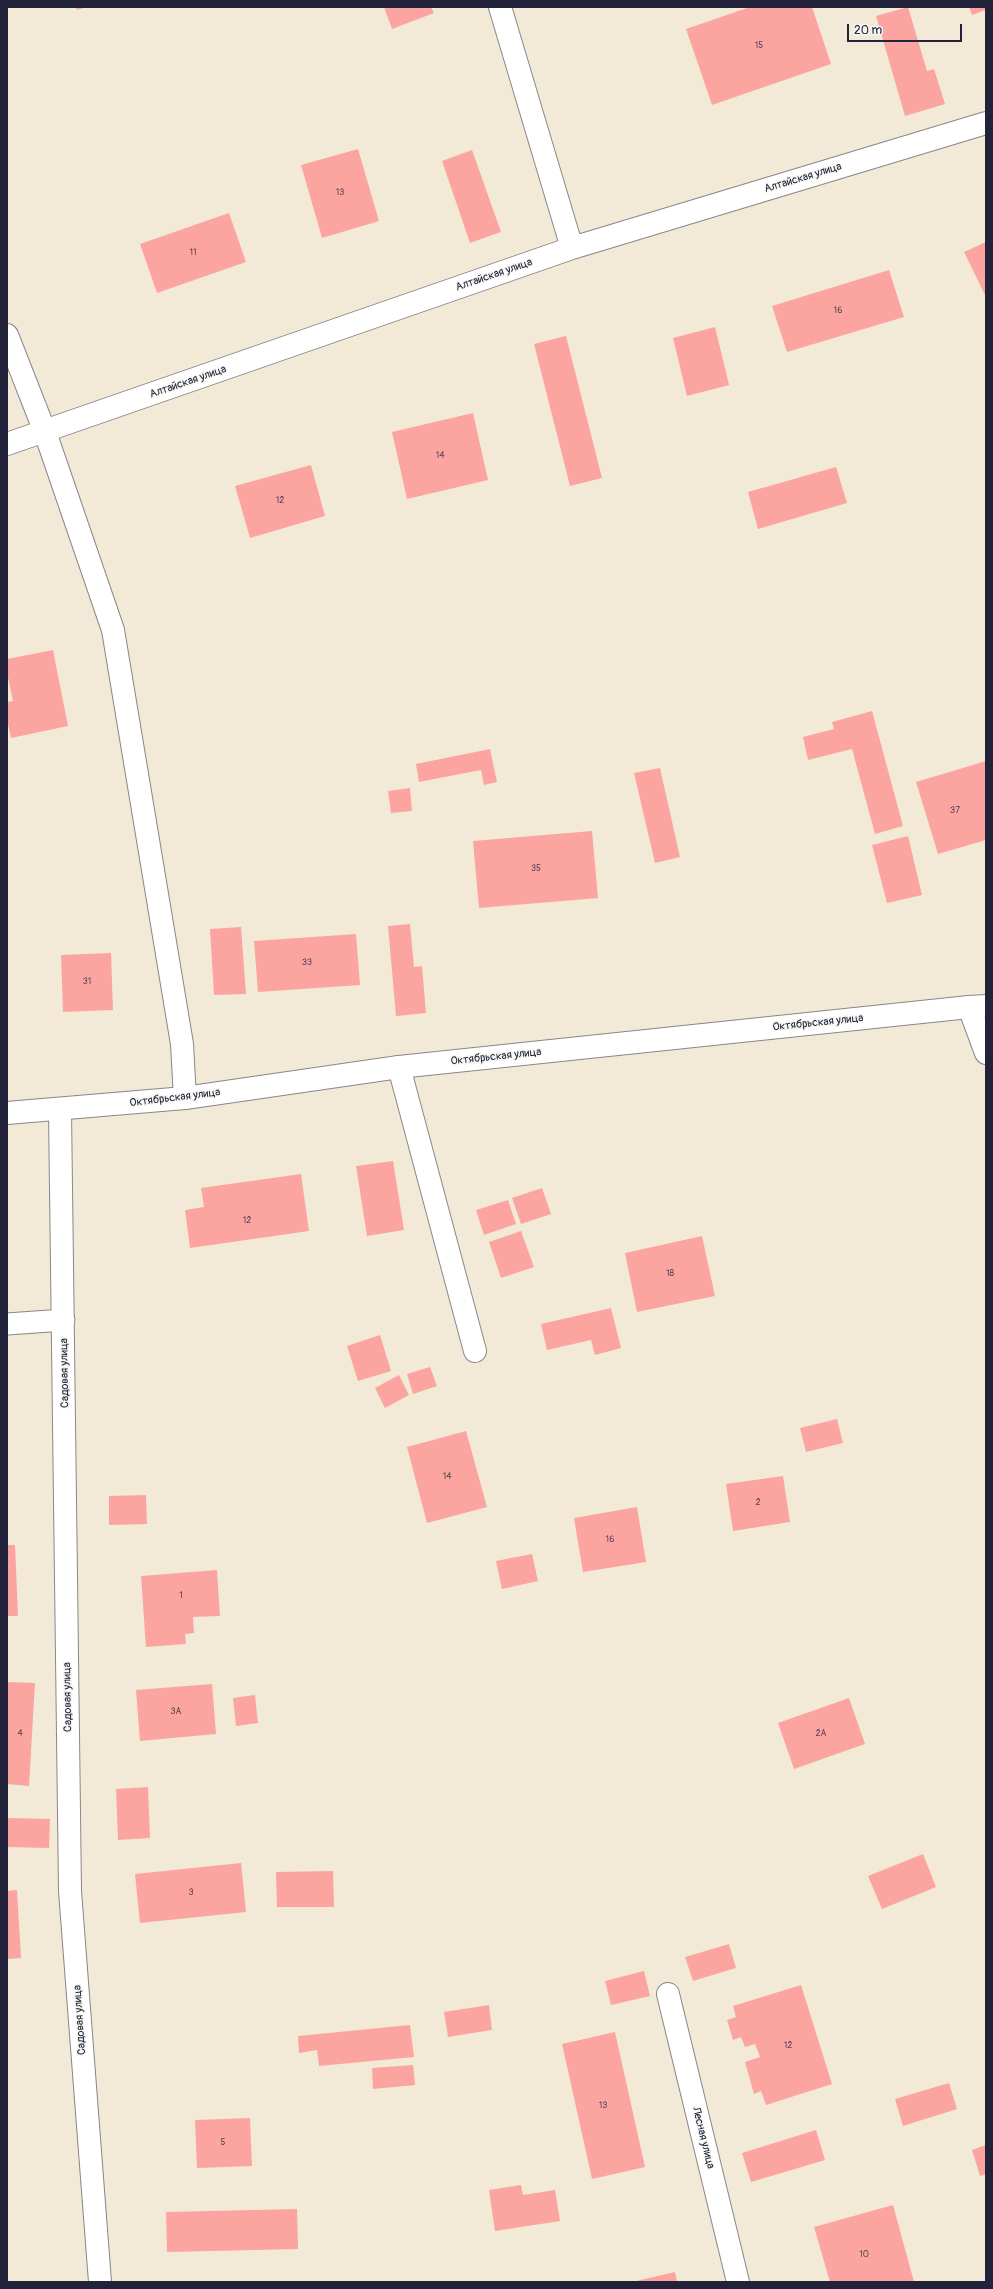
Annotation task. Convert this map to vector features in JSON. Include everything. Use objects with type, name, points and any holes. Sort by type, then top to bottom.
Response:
[{"type":"street","points":[[500,7],[572,248]]},
{"type":"street","name":"Алтайская улица","points":[[7,444],[572,248],[986,123]]},
{"type":"street","points":[[7,335],[45,432],[112,630],[182,1044],[185,1098]]},
{"type":"street","points":[[978,1006],[986,1052]]},
{"type":"street","name":"Октябрьская улица","points":[[7,1113],[60,1110],[185,1098],[399,1067],[978,1006]]},
{"type":"street","points":[[399,1067],[475,1352]]},
{"type":"street","name":"Садовая улица","points":[[60,1110],[64,1320],[70,1891],[100,2282]]},
{"type":"street","name":"Лесная улица","points":[[668,1994],[738,2282]]},
{"type":"lane","points":[[7,1324],[64,1320]]},
{"type":"building","points":[[76,7],[87,7],[77,10]]},
{"type":"building","points":[[384,7],[431,7],[434,13],[392,29]]},
{"type":"building","points":[[750,7],[812,7],[831,64],[712,105],[686,29]]},
{"type":"building","points":[[908,7],[927,71],[934,69],[945,104],[905,116],[876,16]]},
{"type":"building","points":[[969,7],[986,7],[986,10],[972,15]]},
{"type":"building","points":[[358,149],[379,221],[322,238],[301,165]]},
{"type":"building","points":[[472,150],[501,232],[470,243],[442,161]]},
{"type":"building","points":[[229,213],[246,262],[157,293],[140,244]]},
{"type":"building","points":[[986,242],[986,297],[964,252]]},
{"type":"building","points":[[889,270],[904,317],[787,352],[772,306]]},
{"type":"building","points":[[715,327],[729,385],[687,396],[673,338]]},
{"type":"building","points":[[566,336],[602,478],[570,486],[534,344]]},
{"type":"building","points":[[473,413],[488,480],[407,499],[392,432]]},
{"type":"building","points":[[311,465],[325,516],[250,538],[235,486]]},
{"type":"building","points":[[836,467],[847,503],[758,529],[748,492]]},
{"type":"building","points":[[53,650],[68,726],[11,738],[7,719],[7,702],[13,701],[7,673],[7,659]]},
{"type":"building","points":[[872,711],[903,826],[875,834],[852,749],[808,760],[803,737],[834,729],[832,722]]},
{"type":"building","points":[[490,749],[497,782],[484,785],[481,770],[419,782],[416,764]]},
{"type":"building","points":[[986,761],[986,840],[938,854],[916,782]]},
{"type":"building","points":[[660,768],[680,857],[655,863],[634,773]]},
{"type":"building","points":[[410,788],[412,811],[391,813],[388,791]]},
{"type":"building","points":[[592,831],[598,898],[479,908],[473,841]]},
{"type":"building","points":[[908,836],[922,895],[887,903],[872,845]]},
{"type":"building","points":[[410,924],[414,967],[422,966],[426,1013],[396,1016],[388,926]]},
{"type":"building","points":[[241,927],[246,994],[214,995],[210,929]]},
{"type":"building","points":[[356,934],[360,985],[258,992],[254,941]]},
{"type":"building","points":[[111,953],[113,1010],[63,1012],[61,955]]},
{"type":"building","points":[[393,1161],[404,1230],[367,1236],[356,1166]]},
{"type":"building","points":[[301,1174],[309,1231],[190,1248],[185,1210],[204,1207],[201,1188]]},
{"type":"building","points":[[542,1188],[551,1214],[521,1224],[512,1198]]},
{"type":"building","points":[[508,1200],[516,1224],[484,1235],[476,1210]]},
{"type":"building","points":[[521,1231],[534,1267],[501,1278],[489,1242]]},
{"type":"building","points":[[702,1236],[715,1296],[637,1312],[625,1253]]},
{"type":"building","points":[[611,1308],[621,1348],[595,1355],[591,1340],[547,1350],[541,1324]]},
{"type":"building","points":[[380,1335],[391,1371],[358,1381],[347,1346]]},
{"type":"building","points":[[430,1367],[437,1386],[413,1394],[407,1374]]},
{"type":"building","points":[[399,1375],[409,1395],[385,1408],[375,1388]]},
{"type":"building","points":[[837,1419],[843,1443],[806,1452],[800,1428]]},
{"type":"building","points":[[466,1431],[487,1507],[427,1523],[407,1447]]},
{"type":"building","points":[[783,1476],[790,1522],[733,1531],[726,1484]]},
{"type":"building","points":[[146,1495],[147,1524],[109,1525],[109,1496]]},
{"type":"building","points":[[637,1507],[646,1562],[583,1572],[574,1518]]},
{"type":"building","points":[[7,1545],[15,1545],[18,1616],[7,1616]]},
{"type":"building","points":[[532,1554],[538,1581],[502,1589],[496,1561]]},
{"type":"building","points":[[217,1570],[220,1616],[193,1617],[194,1633],[185,1634],[186,1644],[146,1647],[141,1576]]},
{"type":"building","points":[[7,1682],[35,1683],[29,1786],[7,1784]]},
{"type":"building","points":[[212,1684],[216,1734],[140,1741],[136,1690]]},
{"type":"building","points":[[255,1695],[258,1723],[236,1726],[233,1698]]},
{"type":"building","points":[[849,1698],[865,1744],[794,1769],[778,1723]]},
{"type":"building","points":[[148,1787],[150,1838],[118,1840],[116,1789]]},
{"type":"building","points":[[7,1818],[50,1819],[49,1848],[7,1847]]},
{"type":"building","points":[[923,1854],[936,1887],[882,1909],[868,1876]]},
{"type":"building","points":[[241,1863],[246,1912],[140,1923],[135,1874]]},
{"type":"building","points":[[333,1871],[334,1907],[277,1907],[276,1872]]},
{"type":"building","points":[[17,1890],[21,1958],[7,1959],[7,1891]]},
{"type":"building","points":[[729,1944],[736,1968],[693,1981],[685,1957]]},
{"type":"building","points":[[644,1971],[650,1996],[611,2005],[605,1981]]},
{"type":"building","points":[[801,1985],[832,2084],[766,2105],[761,2091],[754,2094],[745,2062],[760,2057],[755,2044],[745,2047],[741,2037],[733,2040],[727,2020],[736,2017],[733,2006]]},
{"type":"building","points":[[489,2005],[492,2030],[448,2037],[444,2012]]},
{"type":"building","points":[[410,2025],[414,2057],[319,2066],[317,2050],[299,2053],[298,2036]]},
{"type":"building","points":[[615,2032],[645,2167],[592,2179],[562,2044]]},
{"type":"building","points":[[413,2065],[415,2085],[373,2089],[372,2068]]},
{"type":"building","points":[[949,2083],[957,2109],[903,2126],[895,2099]]},
{"type":"building","points":[[250,2118],[252,2166],[197,2168],[195,2120]]},
{"type":"building","points":[[816,2130],[825,2160],[751,2182],[742,2153]]},
{"type":"building","points":[[986,2145],[986,2174],[980,2176],[972,2150]]},
{"type":"building","points":[[521,2185],[523,2195],[555,2190],[560,2221],[495,2231],[489,2190]]},
{"type":"building","points":[[893,2205],[914,2282],[830,2282],[814,2227]]},
{"type":"building","points":[[297,2209],[298,2249],[167,2252],[166,2212]]},
{"type":"building","points":[[675,2272],[677,2282],[636,2282],[636,2281]]}]
